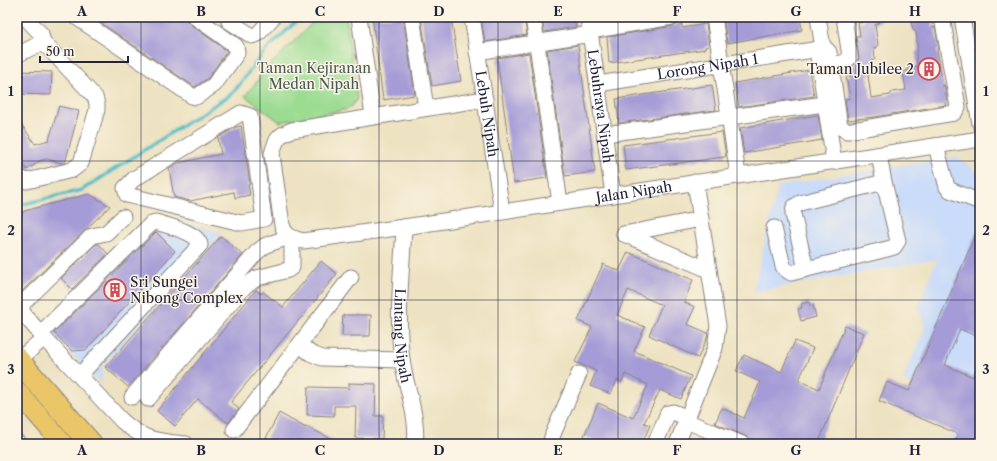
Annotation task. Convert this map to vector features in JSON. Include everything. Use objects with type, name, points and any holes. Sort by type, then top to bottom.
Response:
[{"type":"highway","points":[[19,356],[91,444]]},
{"type":"highway","points":[[17,382],[72,444]]},
{"type":"main road","points":[[19,356],[98,444]]},
{"type":"main road","points":[[17,391],[63,444]]},
{"type":"street","points":[[17,23],[24,17],[41,34],[43,42],[95,97],[97,104],[81,163],[77,167],[72,170],[27,181],[17,175]]},
{"type":"street","points":[[76,17],[196,98],[217,82],[237,53],[238,49],[236,46],[195,17]]},
{"type":"street","points":[[228,18],[252,36],[258,34],[273,17]]},
{"type":"street","points":[[359,17],[373,116]]},
{"type":"street","points":[[412,17],[426,108]]},
{"type":"street","name":"Lebuh Nipah","points":[[472,17],[502,211]]},
{"type":"street","points":[[533,17],[560,203]]},
{"type":"street","points":[[478,52],[536,43],[590,27],[672,17]]},
{"type":"street","points":[[714,17],[738,175]]},
{"type":"street","points":[[818,17],[825,104],[834,162]]},
{"type":"street","points":[[831,65],[845,62],[850,57],[844,17]]},
{"type":"street","points":[[820,49],[828,49],[829,52],[840,127],[843,130],[847,131],[954,113],[958,107],[943,19],[962,18],[980,124]]},
{"type":"street","name":"Lebuhraya Nipah","points":[[590,27],[614,195]]},
{"type":"street","points":[[17,55],[43,42]]},
{"type":"street","name":"Lorong Nipah 1","points":[[598,84],[820,49]]},
{"type":"street","points":[[148,399],[244,287],[257,278],[288,270],[292,267],[290,238],[284,232],[282,225],[272,154],[279,137],[292,130],[485,99]]},
{"type":"street","points":[[605,134],[825,104]]},
{"type":"street","points":[[241,113],[250,116],[260,183],[264,219],[241,223],[128,194],[125,188],[134,179],[241,113]]},
{"type":"street","name":"Jalan Nipah","points":[[290,238],[303,241],[404,227],[980,139]]},
{"type":"street","points":[[936,146],[947,187],[950,190],[980,202]]},
{"type":"street","points":[[774,228],[785,269],[790,273],[891,248],[897,244],[898,238],[879,155]]},
{"type":"street","points":[[260,183],[276,180]]},
{"type":"street","points":[[677,444],[715,348],[718,326],[695,182]]},
{"type":"street","points":[[806,269],[793,214],[794,207],[800,203],[884,182]]},
{"type":"street","points":[[123,217],[106,233],[92,236],[23,303],[22,312],[42,336],[122,421],[134,431],[146,438],[163,442],[186,444]]},
{"type":"street","points":[[701,218],[624,234],[709,270]]},
{"type":"street","points":[[19,356],[42,336],[152,223],[156,222],[194,236],[199,240],[200,245],[80,376]]},
{"type":"street","name":"Lintang Nipah","points":[[404,227],[399,332],[402,360],[414,422],[415,444]]},
{"type":"street","points":[[132,397],[257,252],[266,245],[290,238]]},
{"type":"street","points":[[234,430],[352,277]]},
{"type":"street","points":[[300,345],[310,353],[322,358],[402,360]]},
{"type":"street","points":[[552,444],[553,434],[579,374]]},
{"type":"street","points":[[655,444],[665,417],[673,412],[687,420],[742,444]]},
{"type":"shaded area","points":[[958,157],[980,175],[980,444],[948,444],[964,407],[902,380],[925,328],[918,307],[937,259],[753,292],[778,186],[882,168]]},
{"type":"shaded area","points":[[154,216],[222,232],[102,366],[102,384],[44,326]]},
{"type":"green space","name":"Taman Kejiranan Medan Nipah","points":[[318,17],[346,17],[357,99],[349,109],[280,122],[245,96],[269,66]]},
{"type":"building","points":[[92,17],[186,17],[190,24],[227,51],[208,78],[195,87]]},
{"type":"building","points":[[372,17],[403,17],[415,95],[383,100]]},
{"type":"building","points":[[421,17],[451,17],[461,81],[432,86]]},
{"type":"building","points":[[481,17],[524,17],[527,35],[485,42]]},
{"type":"building","points":[[542,17],[574,17],[576,27],[544,32]]},
{"type":"building","points":[[681,17],[682,28],[706,24],[709,46],[705,47],[705,49],[609,63],[607,37],[674,26],[678,24]]},
{"type":"building","points":[[723,17],[800,17],[802,30],[727,43]]},
{"type":"building","name":"Taman Jubilee 2","points":[[863,17],[867,19],[866,17],[886,17],[875,25],[878,45],[874,49],[875,59],[870,62],[872,73],[868,75],[871,98],[890,95],[892,92],[906,90],[903,72],[908,71],[907,68],[917,66],[916,53],[918,49],[916,32],[913,30],[910,17],[931,17],[933,28],[935,27],[939,49],[937,49],[943,86],[945,86],[946,105],[848,120],[845,99],[850,98],[846,77],[851,76],[850,69],[859,59],[856,36],[860,36],[858,23],[864,22]]},
{"type":"building","points":[[578,45],[595,172],[565,176],[547,50]]},
{"type":"building","points":[[529,53],[547,178],[514,183],[497,58]]},
{"type":"building","points":[[809,70],[814,96],[739,107],[735,83]]},
{"type":"building","points":[[17,71],[52,72],[51,95],[17,94]]},
{"type":"building","points":[[712,85],[716,110],[619,123],[616,99]]},
{"type":"building","points":[[59,106],[79,111],[65,163],[47,159],[41,160],[27,170],[17,156],[17,118],[35,144],[49,140]]},
{"type":"building","points":[[818,115],[822,140],[744,153],[740,128]]},
{"type":"building","points":[[241,126],[250,184],[248,184],[250,195],[235,198],[234,192],[190,201],[174,197],[169,168],[178,163],[221,154],[218,138],[236,127]]},
{"type":"building","points":[[722,132],[726,156],[724,157],[626,170],[623,145]]},
{"type":"building","points":[[89,194],[110,206],[17,296],[17,221],[24,211]]},
{"type":"building","points":[[980,224],[980,338],[960,329],[945,365],[973,377],[980,361],[980,444],[954,444],[958,434],[879,401],[887,382],[909,391]]},
{"type":"building","name":"Sri Sungei Nibong Complex","points":[[156,232],[175,251],[86,350],[72,351],[54,333]]},
{"type":"building","points":[[221,236],[243,255],[128,387],[105,367]]},
{"type":"building","points":[[96,244],[99,244],[108,254],[72,289],[61,278]]},
{"type":"building","points":[[628,252],[693,280],[684,302],[695,307],[687,324],[708,333],[698,358],[649,335],[662,305],[628,290],[617,315],[645,327],[634,351],[691,376],[681,399],[660,390],[644,423],[650,425],[642,444],[603,444],[584,436],[598,403],[633,418],[648,385],[625,374],[622,382],[617,380],[611,394],[590,386],[596,371],[575,362],[592,327],[578,321],[603,264],[619,271]]},
{"type":"building","points":[[321,261],[337,274],[231,402],[239,409],[228,423],[198,399],[175,426],[157,411],[256,290],[261,294],[263,292],[283,307]]},
{"type":"building","points":[[809,302],[810,306],[813,305],[816,317],[801,321],[798,309],[802,308],[801,304]]},
{"type":"building","points":[[343,315],[371,315],[370,336],[342,336]]},
{"type":"building","points":[[845,326],[864,333],[818,444],[761,444],[715,423],[722,408],[744,418],[760,382],[736,371],[744,355],[781,372],[795,341],[813,348],[799,380],[819,389]]},
{"type":"building","points":[[349,383],[376,384],[375,416],[383,416],[382,439],[355,438],[356,406],[334,406],[334,416],[307,415],[308,387],[349,388]]},
{"type":"building","points":[[279,413],[306,428],[306,426],[341,444],[278,444],[266,438]]},
{"type":"waterway","points":[[17,210],[20,205],[82,190],[233,93],[264,52],[301,17]]},
{"type":"place","name":"Taman Jubilee 2","points":[[929,69]]},
{"type":"place","name":"Sri Sungei Nibong Complex","points":[[115,290]]}]
